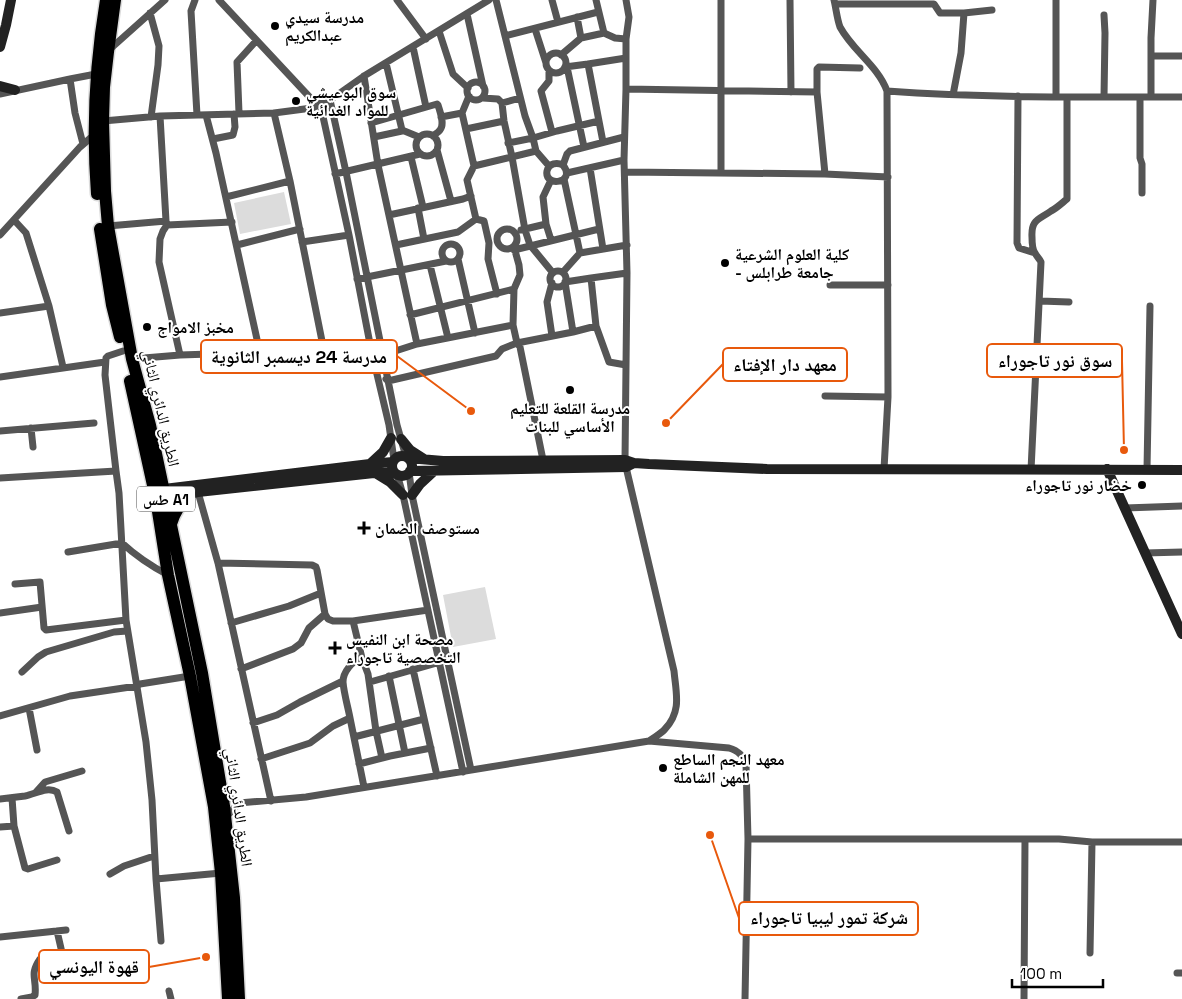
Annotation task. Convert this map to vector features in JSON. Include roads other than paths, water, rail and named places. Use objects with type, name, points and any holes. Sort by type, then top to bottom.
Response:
[{"type":"highway","name":"الطريق الدائري الثاني","points":[[106,0],[96,74],[94,135],[99,222],[112,304],[150,425],[160,494],[168,575],[190,676],[214,807],[221,873],[228,999]]},
{"type":"highway","name":"الطريق الدائري الثاني","points":[[115,0],[104,87],[105,191],[108,226],[128,355]]},
{"type":"highway","points":[[171,524],[179,504],[194,492]]},
{"type":"highway","name":"الطريق الدائري الثاني","points":[[160,494],[171,524],[202,674],[222,793],[234,898],[239,999]]},
{"type":"street","points":[[0,47],[11,0]]},
{"type":"street","points":[[108,52],[165,0]]},
{"type":"street","points":[[195,0],[191,11],[197,115]]},
{"type":"street","points":[[219,0],[318,104],[336,174],[371,349],[390,425],[412,466],[408,495],[417,558],[463,772]]},
{"type":"street","points":[[397,0],[426,39]]},
{"type":"street","points":[[103,121],[160,116],[274,113],[312,108],[330,100],[364,76],[489,0]]},
{"type":"street","points":[[496,0],[527,124],[536,151],[550,166]]},
{"type":"street","points":[[552,0],[558,22]]},
{"type":"street","points":[[596,0],[604,33]]},
{"type":"street","points":[[626,0],[629,17],[626,39],[624,137],[627,245],[626,365],[628,463],[674,671],[677,704],[674,717],[664,730],[649,741]]},
{"type":"street","points":[[721,0],[721,173]]},
{"type":"street","points":[[790,0],[790,92]]},
{"type":"street","points":[[1056,0],[1056,97]]},
{"type":"street","points":[[1152,97],[1151,56],[1154,0]]},
{"type":"street","points":[[884,469],[888,396],[887,91],[884,81],[857,50],[840,26],[834,2],[934,4],[940,13],[992,10]]},
{"type":"street","points":[[505,36],[598,12]]},
{"type":"street","points":[[150,13],[159,46],[151,117]]},
{"type":"street","points":[[953,95],[961,53],[964,13]]},
{"type":"street","points":[[467,14],[484,86],[485,92],[482,98]]},
{"type":"street","points":[[1104,15],[1104,97]]},
{"type":"street","points":[[577,17],[581,38]]},
{"type":"street","points":[[536,28],[551,72],[558,73],[566,67],[626,58]]},
{"type":"street","points":[[439,31],[453,74],[468,88],[469,96],[462,113],[474,166],[467,180],[476,219]]},
{"type":"street","points":[[561,55],[581,38],[604,33],[615,38],[626,39]]},
{"type":"street","points":[[213,139],[232,135],[237,114],[237,62],[256,41]]},
{"type":"street","points":[[413,47],[426,107]]},
{"type":"street","points":[[552,132],[542,91],[549,81],[547,60],[551,55],[558,54],[565,60],[584,147]]},
{"type":"street","points":[[1151,56],[1182,56]]},
{"type":"street","points":[[386,63],[402,131]]},
{"type":"street","points":[[588,64],[603,142]]},
{"type":"street","points":[[825,174],[817,92],[817,68],[860,68]]},
{"type":"street","points":[[0,94],[96,74]]},
{"type":"street","points":[[364,76],[378,165],[417,344]]},
{"type":"street","points":[[70,79],[75,113],[83,144]]},
{"type":"street","points":[[468,88],[476,83],[484,86]]},
{"type":"street","points":[[0,86],[15,90]]},
{"type":"street","points":[[626,89],[817,92]]},
{"type":"street","points":[[887,91],[953,95],[1182,97]]},
{"type":"street","points":[[469,96],[474,100],[482,98],[498,99],[502,103],[508,143],[530,245],[553,273]]},
{"type":"street","points":[[1018,96],[1018,243],[1019,248],[1035,253]]},
{"type":"street","points":[[1017,230],[1033,224],[1067,199],[1067,97]]},
{"type":"street","points":[[1140,97],[1142,193]]},
{"type":"street","points":[[502,103],[520,98]]},
{"type":"street","points":[[330,100],[388,380],[396,438],[392,468],[408,495],[426,557],[471,770]]},
{"type":"street","points":[[371,122],[438,104],[442,117],[441,129],[433,136]]},
{"type":"street","points":[[274,113],[290,181],[324,351]]},
{"type":"street","points":[[442,117],[462,113]]},
{"type":"street","points":[[206,115],[232,222],[260,353]]},
{"type":"street","points":[[160,116],[167,223],[160,239],[159,262],[180,355]]},
{"type":"street","points":[[466,128],[504,120]]},
{"type":"street","points":[[508,143],[599,121]]},
{"type":"street","points":[[374,137],[402,131],[419,137],[426,134],[433,136],[437,142],[437,150],[450,201]]},
{"type":"street","points":[[0,235],[83,144],[94,135]]},
{"type":"street","points":[[419,137],[416,148],[420,154]]},
{"type":"street","points":[[563,165],[568,152],[624,137]]},
{"type":"street","points":[[336,174],[420,154],[428,156],[437,150]]},
{"type":"street","points":[[474,166],[536,151]]},
{"type":"street","points":[[411,156],[424,239]]},
{"type":"street","points":[[580,253],[565,176],[566,170],[563,165],[554,163],[547,172],[551,180],[559,182],[565,176],[624,160]]},
{"type":"street","points":[[590,168],[603,249]]},
{"type":"street","points":[[625,172],[825,174],[888,177]]},
{"type":"street","points":[[551,180],[543,197],[546,224],[551,240]]},
{"type":"street","points":[[226,197],[290,181]]},
{"type":"street","points":[[389,215],[471,196]]},
{"type":"street","points":[[396,245],[458,232],[476,219],[484,221],[493,242],[505,249],[600,229]]},
{"type":"street","points":[[14,220],[26,233],[49,306],[63,367]]},
{"type":"street","points":[[108,226],[232,222]]},
{"type":"street","points":[[497,294],[488,259],[493,242],[501,231],[506,229],[526,230],[546,224]]},
{"type":"street","points":[[1031,470],[1041,262],[1035,253],[1032,241],[1033,224]]},
{"type":"street","points":[[236,245],[300,229]]},
{"type":"street","points":[[512,230],[517,237],[517,243],[514,248],[520,275],[514,289],[513,325],[517,343],[520,347],[543,460]]},
{"type":"street","points":[[302,242],[348,234]]},
{"type":"street","points":[[446,260],[442,250],[451,244],[456,245],[460,250],[458,260],[475,332]]},
{"type":"street","points":[[563,272],[580,253],[627,245]]},
{"type":"street","points":[[357,279],[430,265],[446,260],[452,262],[458,260]]},
{"type":"street","points":[[430,265],[448,338]]},
{"type":"street","points":[[553,273],[563,272]]},
{"type":"street","points":[[563,272],[566,277],[574,332]]},
{"type":"street","points":[[552,336],[547,302],[553,273]]},
{"type":"street","points":[[552,283],[559,287],[566,282],[627,273]]},
{"type":"street","points":[[591,278],[596,326],[609,362],[626,365]]},
{"type":"street","points":[[830,285],[888,285]]},
{"type":"street","points":[[410,315],[514,289]]},
{"type":"street","points":[[1040,301],[1069,302]]},
{"type":"street","points":[[0,313],[49,306]]},
{"type":"street","points":[[1147,470],[1150,306]]},
{"type":"street","points":[[383,355],[417,344],[513,325]]},
{"type":"street","points":[[377,374],[388,380],[496,356],[502,350],[517,343],[596,326]]},
{"type":"street","points":[[161,941],[154,856],[152,800],[146,742],[127,630],[119,493],[105,362],[108,356],[128,355],[371,349]]},
{"type":"street","points":[[0,377],[105,362]]},
{"type":"street","points":[[825,396],[888,396]]},
{"type":"street","points":[[0,430],[94,423]]},
{"type":"street","points":[[31,428],[32,447]]},
{"type":"street","points":[[396,438],[416,454],[428,460]]},
{"type":"street","points":[[372,468],[396,438]]},
{"type":"street","points":[[160,494],[194,492],[372,468],[394,461],[398,457],[428,460],[543,460],[602,463]]},
{"type":"street","points":[[160,494],[372,468],[403,475],[410,472],[434,470],[602,463],[767,469],[1182,470]]},
{"type":"street","points":[[372,468],[408,495]]},
{"type":"street","points":[[0,478],[116,470]]},
{"type":"street","points":[[408,495],[434,470]]},
{"type":"street","points":[[1107,470],[1181,631]]},
{"type":"street","points":[[194,492],[218,563],[271,801]]},
{"type":"street","points":[[1124,508],[1182,506]]},
{"type":"street","points":[[68,552],[122,543]]},
{"type":"street","points":[[122,543],[136,556],[168,575]]},
{"type":"street","points":[[1145,553],[1182,552]]},
{"type":"street","points":[[417,558],[426,557]]},
{"type":"street","points":[[218,563],[312,565],[316,567],[325,614],[332,621],[353,621],[428,610]]},
{"type":"street","points":[[15,584],[39,581],[44,628],[47,630],[126,620]]},
{"type":"street","points":[[231,623],[289,606],[321,593]]},
{"type":"street","points":[[0,613],[42,607]]},
{"type":"street","points":[[241,669],[293,649],[301,643],[310,628],[325,614]]},
{"type":"street","points":[[353,621],[370,682],[376,731],[382,758]]},
{"type":"street","points":[[22,672],[34,660],[46,652],[127,630]]},
{"type":"street","points":[[362,658],[349,666],[343,681],[364,787]]},
{"type":"street","points":[[370,682],[447,660]]},
{"type":"street","points":[[413,669],[437,776]]},
{"type":"street","points":[[0,716],[70,696],[190,676]]},
{"type":"street","points":[[389,676],[405,753]]},
{"type":"street","points":[[443,678],[451,676]]},
{"type":"street","points":[[253,723],[277,715],[343,681]]},
{"type":"street","points":[[29,708],[38,750]]},
{"type":"street","points":[[261,759],[310,743],[333,726],[350,718]]},
{"type":"street","points":[[354,737],[424,719]]},
{"type":"street","points":[[222,793],[239,803],[306,797],[649,741],[736,750],[742,755],[746,764],[748,839],[745,999]]},
{"type":"street","points":[[359,764],[431,748]]},
{"type":"street","points":[[36,792],[45,782],[82,771]]},
{"type":"street","points":[[0,799],[54,790],[57,792],[69,831]]},
{"type":"street","points":[[12,798],[14,826],[25,868],[28,869],[57,860]]},
{"type":"street","points":[[225,818],[239,803]]},
{"type":"street","points":[[0,827],[14,826]]},
{"type":"street","points":[[748,839],[1182,842]]},
{"type":"street","points":[[1024,999],[1025,840]]},
{"type":"street","points":[[1090,953],[1092,842]]},
{"type":"street","points":[[110,874],[124,866],[154,856]]},
{"type":"street","points":[[156,879],[221,873]]},
{"type":"street","points":[[0,937],[66,930]]},
{"type":"street","points":[[21,999],[36,995],[33,973],[34,967],[40,959],[63,957],[57,931]]},
{"type":"street","points":[[169,991],[171,999]]},
{"type":"place","name":"مدرسة سيدي عبدالكريم","points":[[275,26]]},
{"type":"place","name":"سوق البوعيشي للمواد الغدائية","points":[[296,101]]},
{"type":"place","name":"كلية العلوم الشرعية - جامعة طرابلس","points":[[725,263]]},
{"type":"place","name":"مخبز الامواج","points":[[147,327]]},
{"type":"place","name":"مدرسة القلعة للتعليم الأساسي للبنات","points":[[570,390]]},
{"type":"place","name":"مدرسة 24 ديسمبر الثانوية","points":[[471,411]]},
{"type":"place","name":"معهد دار الإفتاء","points":[[666,423]]},
{"type":"place","name":"سوق نور تاجوراء","points":[[1124,450]]},
{"type":"place","name":"خضار نور تاجوراء","points":[[1142,485]]},
{"type":"place","name":"مستوصف الضمان","points":[[364,528]]},
{"type":"place","name":"مصحة ابن النفيس التخصصية تاجوراء","points":[[335,648]]},
{"type":"place","name":"معهد النجم الساطع للمهن الشاملة","points":[[663,768]]},
{"type":"place","name":"شركة تمور ليبيا تاجوراء","points":[[710,835]]},
{"type":"place","name":"قهوة اليونسي","points":[[206,957]]}]
